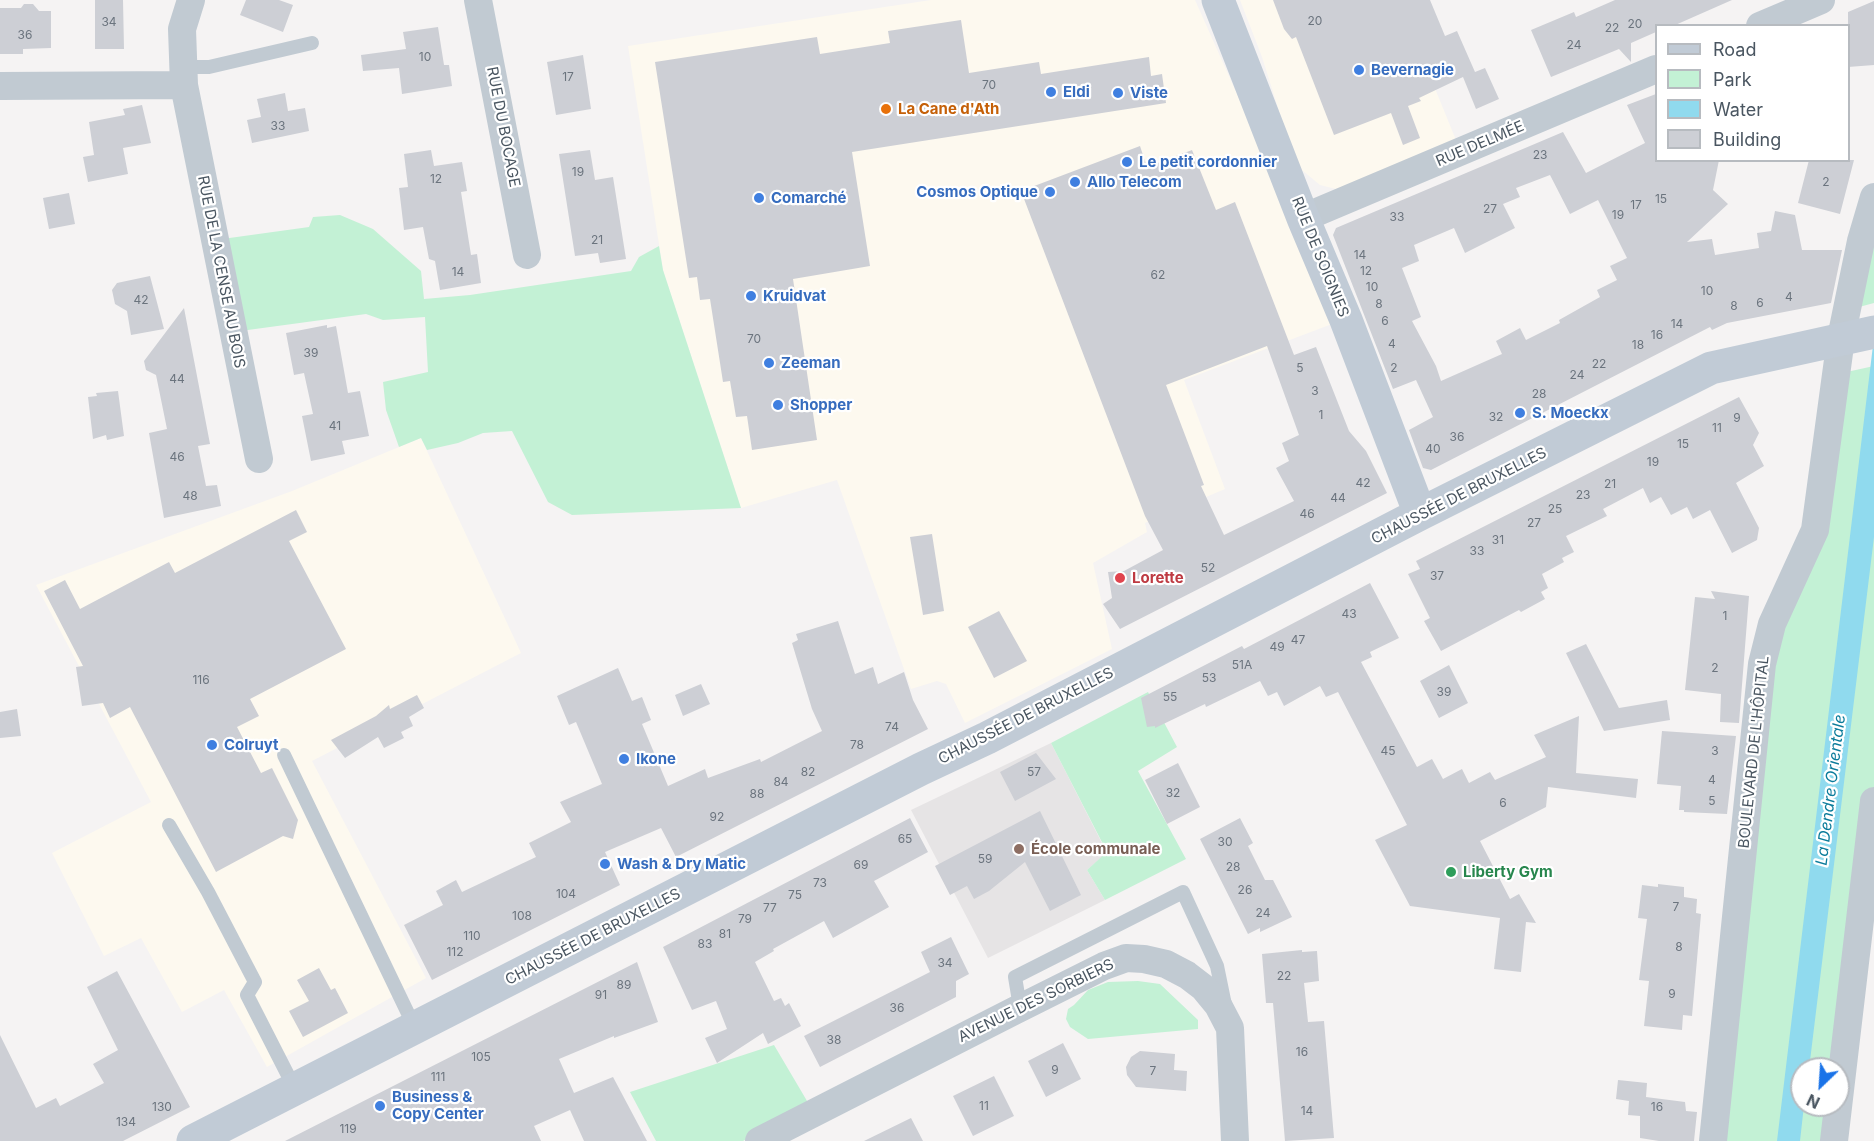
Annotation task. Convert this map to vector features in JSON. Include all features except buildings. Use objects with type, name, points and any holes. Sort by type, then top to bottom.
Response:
[{"type":"street","name":"RUE DE LA CENSE AU BOIS","points":[[191,0],[182,29],[184,76],[259,459]]},
{"type":"street","name":"RUE DU BOCAGE","points":[[478,0],[527,255]]},
{"type":"street","name":"RUE DE SOIGNIES","points":[[1218,0],[1303,218],[1346,320],[1420,514]]},
{"type":"street","points":[[1765,24],[1821,0]]},
{"type":"street","name":"RUE DELMÉE","points":[[1303,218],[1655,69]]},
{"type":"street","points":[[0,86],[184,76]]},
{"type":"street","name":"BOULEVARD DE L'HÔPITAL","points":[[1713,1141],[1762,664],[1772,624],[1815,530],[1857,335],[1861,241],[1874,197]]},
{"type":"street","name":"CHAUSSÉE DE BRUXELLES","points":[[193,1141],[921,769],[987,738],[1420,514],[1711,368],[1857,335]]},
{"type":"street","points":[[1834,1141],[1867,914],[1874,801]]},
{"type":"street","name":"AVENUE DES SORBIERS","points":[[759,1141],[1020,1007],[1104,966],[1126,958],[1166,964],[1187,975],[1204,988],[1218,1005],[1230,1028],[1235,1141]]},
{"type":"lane","points":[[184,76],[209,67],[312,43]]},
{"type":"lane","points":[[284,755],[415,1028]]},
{"type":"lane","points":[[169,825],[208,892],[255,982],[247,995],[295,1089]]},
{"type":"lane","points":[[1020,1007],[1015,977],[1183,892],[1217,966],[1230,1028]]},
{"type":"shaded area","points":[[931,0],[1195,0],[1294,222],[1332,324],[1184,380],[1225,489],[1145,523],[1147,532],[1093,563],[1112,649],[965,723],[946,684],[937,681],[911,689],[837,480],[741,508],[663,270],[628,46]]},
{"type":"shaded area","points":[[1240,0],[1399,0],[1458,145],[1344,191],[1320,185],[1296,165],[1262,57]]},
{"type":"shaded area","points":[[421,438],[521,653],[312,761],[426,978],[267,1067],[224,990],[182,1012],[141,938],[104,956],[52,853],[151,802],[36,585],[292,491]]},
{"type":"shaded area","name":"École communale","points":[[1051,743],[1107,853],[1087,870],[1105,900],[988,958],[911,810]]},
{"type":"green space","points":[[340,215],[373,229],[421,271],[424,299],[470,295],[631,271],[639,257],[659,246],[663,270],[741,508],[572,515],[548,502],[512,431],[483,433],[458,443],[427,450],[421,438],[399,447],[386,410],[383,382],[428,372],[425,317],[383,320],[366,314],[233,332],[215,240],[309,227],[313,217]]},
{"type":"green space","points":[[1874,227],[1874,303],[1859,307]]},
{"type":"green space","points":[[1874,366],[1874,912],[1849,1057],[1790,1057],[1790,1117],[1838,1117],[1834,1141],[1713,1141],[1762,664],[1802,558],[1842,373]]},
{"type":"green space","points":[[1148,692],[1177,747],[1138,771],[1186,859],[1105,900],[1087,870],[1107,852],[1051,743]]},
{"type":"green space","points":[[1138,981],[1160,984],[1198,1020],[1198,1029],[1088,1039],[1070,1027],[1066,1019],[1068,1009],[1088,990],[1108,982]]},
{"type":"green space","points":[[774,1045],[810,1106],[743,1141],[656,1141],[630,1092]]},
{"type":"water","name":"La Dendre Orientale","points":[[1874,337],[1874,537],[1810,1057],[1790,1057],[1790,1117],[1803,1117],[1800,1141],[1777,1141]]},
{"type":"place","name":"Bevernagie","points":[[1359,70]]},
{"type":"place","name":"Eldi","points":[[1051,92]]},
{"type":"place","name":"Viste","points":[[1118,93]]},
{"type":"place","name":"La Cane d'Ath","points":[[886,109]]},
{"type":"place","name":"Le petit cordonnier","points":[[1127,162]]},
{"type":"place","name":"Allo Telecom","points":[[1075,182]]},
{"type":"place","name":"Cosmos Optique","points":[[1050,192]]},
{"type":"place","name":"Comarché","points":[[759,198]]},
{"type":"place","name":"Kruidvat","points":[[751,296]]},
{"type":"place","name":"Zeeman","points":[[769,363]]},
{"type":"place","name":"Shopper","points":[[778,405]]},
{"type":"place","name":"S. Moeckx","points":[[1520,413]]},
{"type":"place","name":"Lorette","points":[[1120,578]]},
{"type":"place","name":"Colruyt","points":[[212,745]]},
{"type":"place","name":"Ikone","points":[[624,759]]},
{"type":"place","name":"École communale","points":[[1019,849]]},
{"type":"place","name":"Wash & Dry Matic","points":[[605,864]]},
{"type":"place","name":"Liberty Gym","points":[[1451,872]]},
{"type":"place","name":"Business & Copy Center","points":[[380,1106]]}]
